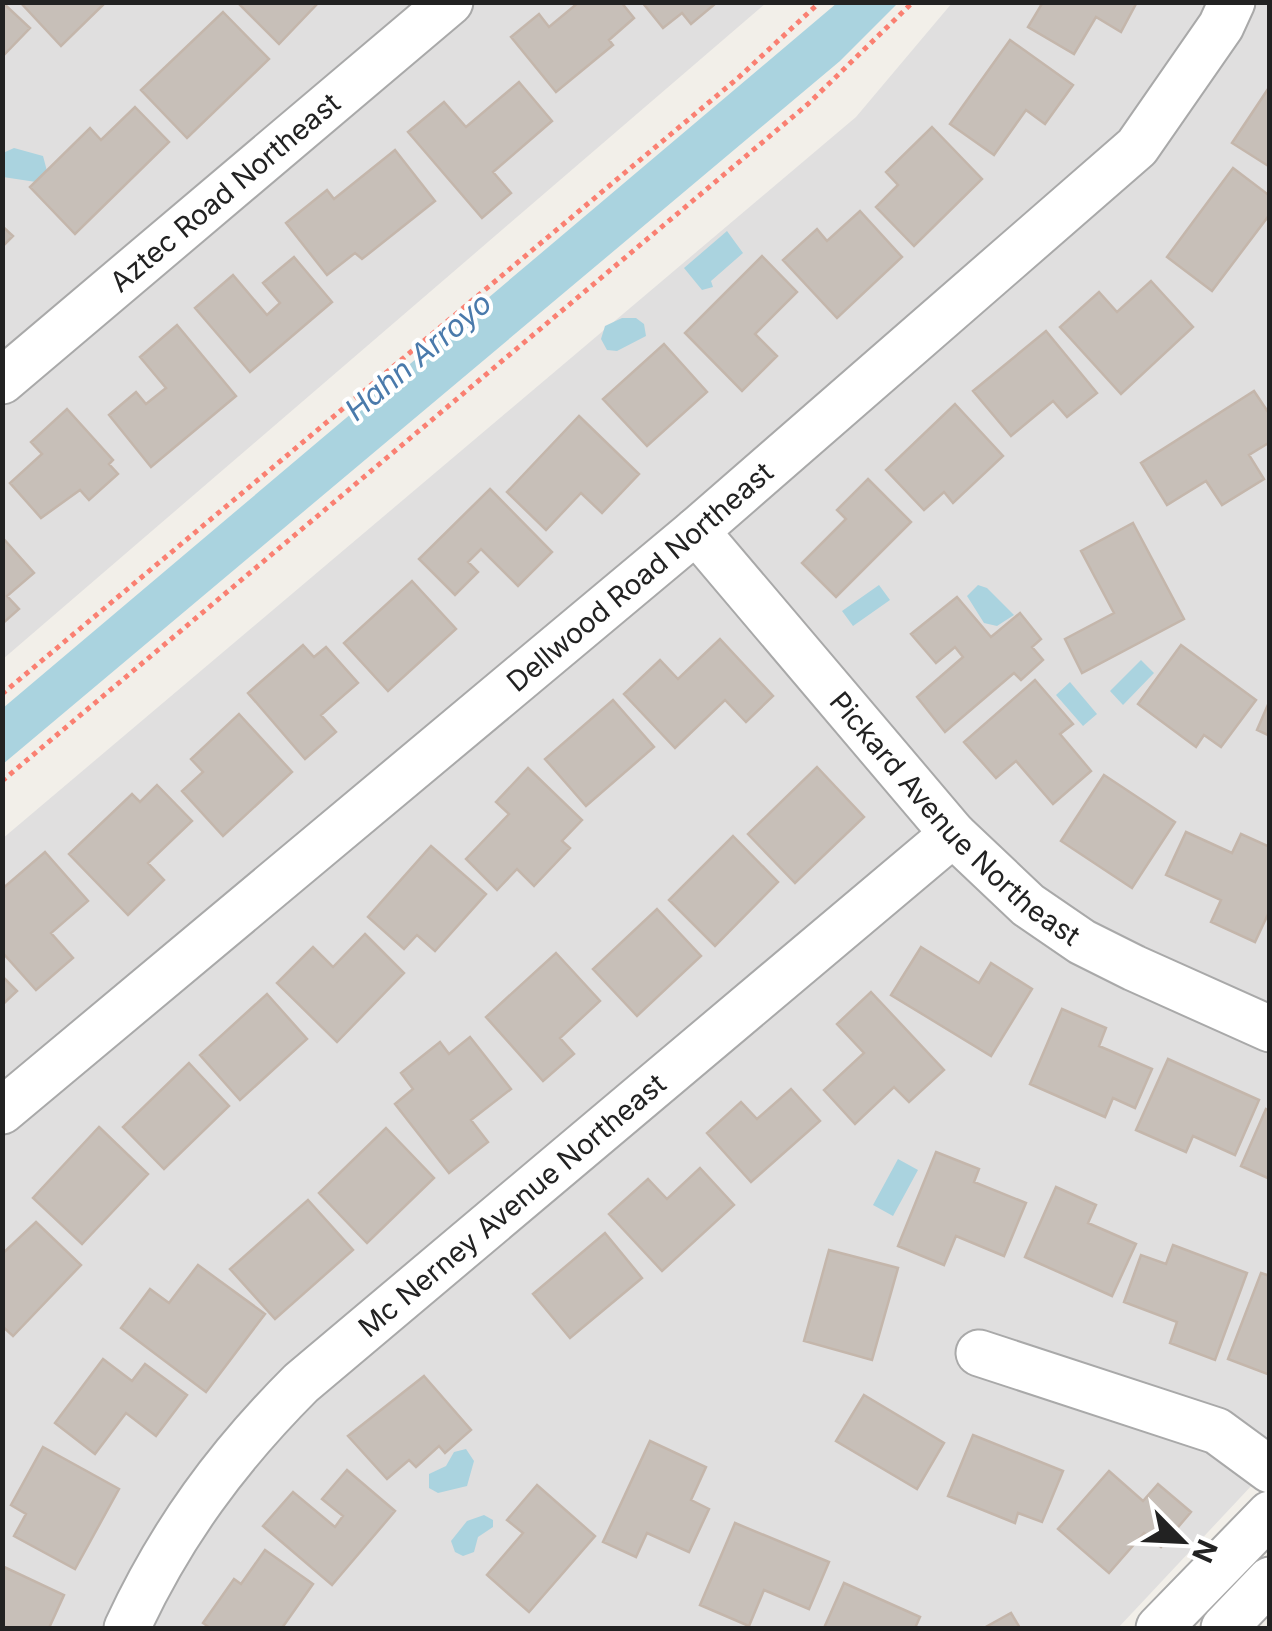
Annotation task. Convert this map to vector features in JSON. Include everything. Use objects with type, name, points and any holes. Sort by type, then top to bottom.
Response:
[{"type":"street","name":"Aztec Road Northeast","points":[[2,381],[450,2]]},
{"type":"street","name":"Dellwood Road Northeast","points":[[2,1111],[696,531],[1138,147],[1221,26],[1232,2]]},
{"type":"street","name":"Pickard Avenue Northeast","points":[[696,531],[953,834],[1028,905],[1082,942],[1270,1029]]},
{"type":"street","name":"Mc Nerney Avenue Northeast","points":[[126,1628],[173,1536],[211,1481],[301,1384],[953,834]]},
{"type":"street","points":[[978,1354],[1216,1430],[1270,1470]]},
{"type":"street","points":[[1159,1628],[1270,1514]]},
{"type":"street","points":[[1224,1628],[1270,1580]]},
{"type":"path","points":[[2,694],[722,91],[820,2]]},
{"type":"path","points":[[2,781],[808,104],[913,2]]},
{"type":"shaded area","points":[[3,3],[766,3],[3,659]]},
{"type":"shaded area","points":[[952,3],[1269,3],[1269,1467],[1118,1628],[3,1628],[2,839],[856,117]]},
{"type":"water","points":[[837,3],[898,3],[840,61],[3,764],[3,708]]},
{"type":"water","points":[[14,148],[43,156],[47,171],[36,182],[3,177],[3,153]]},
{"type":"water","points":[[727,231],[743,253],[711,281],[713,287],[702,290],[684,268]]},
{"type":"water","points":[[622,318],[636,318],[644,324],[646,336],[617,351],[607,350],[601,339],[605,326]]},
{"type":"water","points":[[879,585],[890,600],[853,626],[842,611]]},
{"type":"water","points":[[978,585],[987,588],[1014,615],[997,626],[984,623],[967,596]]},
{"type":"water","points":[[1141,660],[1154,673],[1123,705],[1110,691]]},
{"type":"water","points":[[1070,682],[1097,714],[1083,726],[1056,695]]},
{"type":"water","points":[[898,1159],[918,1170],[893,1216],[873,1205]]},
{"type":"water","points":[[466,1449],[474,1461],[467,1486],[438,1493],[429,1488],[429,1474],[446,1466],[454,1452]]},
{"type":"water","points":[[484,1515],[493,1520],[493,1527],[478,1537],[474,1552],[463,1556],[455,1552],[451,1541],[467,1521]]},
{"type":"building","points":[[2,2],[30,28],[2,57]]},
{"type":"building","points":[[20,2],[106,2],[61,46]]},
{"type":"building","points":[[237,2],[319,2],[279,44]]},
{"type":"building","points":[[579,2],[621,2],[634,18],[609,40],[613,45],[556,92],[511,37],[539,14],[549,27]]},
{"type":"building","points":[[642,2],[715,4],[691,24],[682,13],[663,28]]},
{"type":"building","points":[[1043,2],[1137,2],[1121,32],[1096,17],[1074,54],[1028,27]]},
{"type":"building","points":[[223,12],[269,59],[187,138],[141,90]]},
{"type":"building","points":[[1010,40],[1073,85],[1045,124],[1026,110],[994,155],[950,124]]},
{"type":"building","points":[[519,82],[552,121],[493,172],[511,193],[482,218],[408,132],[444,102],[466,127]]},
{"type":"building","points":[[1270,86],[1270,167],[1232,143]]},
{"type":"building","points":[[135,107],[169,142],[75,234],[30,187],[90,128],[101,140]]},
{"type":"building","points":[[932,127],[982,179],[914,246],[876,207],[898,185],[886,172]]},
{"type":"building","points":[[395,150],[435,201],[362,259],[355,253],[327,275],[286,223],[327,190],[334,199]]},
{"type":"building","points":[[1233,168],[1270,196],[1270,214],[1212,291],[1167,257]]},
{"type":"building","points":[[860,211],[902,257],[837,318],[783,260],[817,229],[827,241]]},
{"type":"building","points":[[2,226],[13,236],[2,247]]},
{"type":"building","points":[[762,256],[797,292],[755,334],[777,356],[742,391],[685,333]]},
{"type":"building","points":[[294,257],[332,302],[250,372],[195,308],[233,275],[267,315],[280,303],[263,283]]},
{"type":"building","points":[[1151,281],[1193,327],[1121,394],[1060,327],[1099,292],[1117,312]]},
{"type":"building","points":[[177,325],[236,396],[151,467],[109,415],[136,392],[146,404],[166,388],[140,357]]},
{"type":"building","points":[[1046,331],[1097,393],[1067,417],[1053,401],[1011,436],[973,391]]},
{"type":"building","points":[[664,344],[707,392],[647,446],[603,399]]},
{"type":"building","points":[[1254,391],[1270,415],[1270,442],[1249,455],[1264,479],[1222,505],[1206,481],[1167,505],[1141,463]]},
{"type":"building","points":[[955,404],[1003,456],[953,503],[944,492],[924,510],[886,470]]},
{"type":"building","points":[[67,409],[113,460],[109,464],[118,474],[89,500],[80,490],[41,518],[10,483],[42,454],[31,442]]},
{"type":"building","points":[[579,416],[639,474],[602,513],[581,493],[546,530],[507,492]]},
{"type":"building","points":[[868,479],[911,522],[836,597],[802,563],[846,519],[837,510]]},
{"type":"building","points":[[490,489],[552,552],[518,586],[481,549],[468,562],[478,572],[455,595],[419,559]]},
{"type":"building","points":[[1133,523],[1184,619],[1082,673],[1065,639],[1114,613],[1081,551]]},
{"type":"building","points":[[2,537],[34,573],[7,596],[19,609],[2,624]]},
{"type":"building","points":[[412,581],[456,629],[388,691],[344,643]]},
{"type":"building","points":[[957,597],[991,637],[1020,613],[1041,639],[1032,647],[1043,660],[1021,680],[1014,673],[945,732],[917,697],[963,657],[955,647],[936,663],[911,634]]},
{"type":"building","points":[[720,639],[773,696],[746,722],[725,700],[675,748],[624,694],[660,660],[678,679]]},
{"type":"building","points":[[303,645],[314,657],[326,647],[358,683],[321,715],[336,732],[305,759],[248,693]]},
{"type":"building","points":[[1181,645],[1256,700],[1221,747],[1204,735],[1196,747],[1138,704]]},
{"type":"building","points":[[1035,680],[1073,724],[1060,734],[1091,771],[1053,804],[1016,761],[996,778],[964,742]]},
{"type":"building","points":[[613,700],[654,747],[586,806],[545,759]]},
{"type":"building","points":[[1270,700],[1270,736],[1257,730]]},
{"type":"building","points":[[239,714],[292,772],[223,836],[182,791],[203,772],[191,759]]},
{"type":"building","points":[[817,767],[864,817],[795,883],[748,834]]},
{"type":"building","points":[[528,768],[582,820],[562,841],[570,848],[534,886],[517,869],[497,890],[466,859],[509,814],[496,802]]},
{"type":"building","points":[[1104,775],[1175,822],[1132,888],[1061,841]]},
{"type":"building","points":[[157,785],[192,821],[148,863],[164,880],[128,915],[69,854],[132,794],[140,802]]},
{"type":"building","points":[[1186,832],[1232,853],[1241,834],[1270,847],[1270,910],[1255,942],[1211,922],[1221,900],[1166,875]]},
{"type":"building","points":[[733,836],[778,882],[715,946],[669,900]]},
{"type":"building","points":[[431,846],[486,894],[435,951],[417,935],[404,949],[368,917]]},
{"type":"building","points":[[45,852],[88,901],[51,933],[73,958],[36,990],[2,952],[2,889]]},
{"type":"building","points":[[657,909],[701,956],[637,1016],[593,969]]},
{"type":"building","points":[[365,934],[404,973],[337,1042],[277,983],[313,947],[333,967]]},
{"type":"building","points":[[921,947],[979,983],[991,963],[1032,989],[991,1056],[891,995]]},
{"type":"building","points":[[556,953],[600,1001],[560,1038],[574,1054],[543,1081],[486,1017]]},
{"type":"building","points":[[2,976],[17,991],[2,1005]]},
{"type":"building","points":[[871,992],[944,1070],[909,1102],[894,1087],[855,1124],[824,1090],[864,1053],[837,1024]]},
{"type":"building","points":[[267,994],[307,1039],[240,1100],[200,1055]]},
{"type":"building","points":[[1062,1009],[1106,1028],[1099,1046],[1152,1069],[1135,1108],[1113,1098],[1105,1117],[1030,1084]]},
{"type":"building","points":[[470,1037],[511,1089],[471,1120],[488,1142],[449,1173],[395,1104],[413,1089],[401,1073],[440,1042],[449,1054]]},
{"type":"building","points":[[1168,1059],[1259,1100],[1235,1155],[1193,1136],[1186,1152],[1136,1130]]},
{"type":"building","points":[[189,1063],[229,1106],[164,1169],[123,1127]]},
{"type":"building","points":[[791,1089],[820,1121],[751,1182],[707,1133],[741,1102],[757,1119]]},
{"type":"building","points":[[1266,1109],[1270,1111],[1270,1179],[1241,1166]]},
{"type":"building","points":[[99,1127],[148,1174],[82,1244],[33,1198]]},
{"type":"building","points":[[386,1128],[434,1178],[367,1243],[319,1193]]},
{"type":"building","points":[[936,1152],[979,1169],[974,1182],[1026,1203],[1004,1256],[956,1236],[944,1265],[898,1246]]},
{"type":"building","points":[[700,1168],[734,1205],[662,1271],[609,1214],[648,1179],[667,1199]]},
{"type":"building","points":[[1056,1187],[1096,1205],[1088,1223],[1136,1244],[1112,1296],[1025,1257]]},
{"type":"building","points":[[308,1200],[353,1250],[275,1319],[230,1269]]},
{"type":"building","points":[[36,1222],[81,1265],[13,1336],[2,1326],[2,1254]]},
{"type":"building","points":[[605,1233],[642,1278],[570,1338],[533,1294]]},
{"type":"building","points":[[1173,1245],[1247,1273],[1215,1360],[1170,1343],[1177,1322],[1124,1302],[1141,1255],[1166,1264]]},
{"type":"building","points":[[829,1250],[898,1268],[872,1360],[804,1341]]},
{"type":"building","points":[[198,1265],[265,1314],[206,1392],[121,1328],[150,1289],[169,1303]]},
{"type":"building","points":[[1261,1273],[1270,1276],[1270,1375],[1228,1359]]},
{"type":"building","points":[[103,1359],[132,1381],[145,1364],[187,1395],[156,1436],[126,1413],[95,1454],[55,1423]]},
{"type":"building","points":[[424,1376],[471,1430],[445,1453],[439,1446],[416,1467],[409,1460],[387,1479],[348,1436]]},
{"type":"building","points":[[864,1395],[944,1443],[917,1489],[836,1441]]},
{"type":"building","points":[[973,1435],[1063,1471],[1042,1522],[1018,1513],[1015,1523],[948,1496]]},
{"type":"building","points":[[650,1441],[706,1467],[691,1500],[709,1509],[689,1552],[647,1533],[636,1557],[603,1542]]},
{"type":"building","points":[[43,1447],[119,1489],[75,1569],[14,1536],[26,1514],[11,1505]]},
{"type":"building","points":[[347,1470],[395,1511],[332,1585],[263,1526],[293,1492],[335,1527],[343,1516],[322,1499]]},
{"type":"building","points":[[1109,1471],[1143,1501],[1158,1484],[1191,1512],[1161,1547],[1144,1533],[1109,1573],[1058,1529]]},
{"type":"building","points":[[537,1485],[595,1536],[529,1612],[487,1575],[523,1533],[507,1520]]},
{"type":"building","points":[[735,1523],[829,1562],[809,1609],[764,1590],[749,1626],[700,1605]]},
{"type":"building","points":[[265,1550],[313,1584],[282,1628],[210,1628],[203,1623],[234,1579],[241,1584]]},
{"type":"building","points":[[2,1566],[64,1595],[49,1628],[2,1628]]},
{"type":"building","points":[[844,1583],[920,1617],[915,1628],[824,1628]]},
{"type":"building","points":[[1011,1613],[1020,1628],[984,1628]]},
{"type":"water label","name":"Hahn Arroyo","points":[[418,356]]}]
